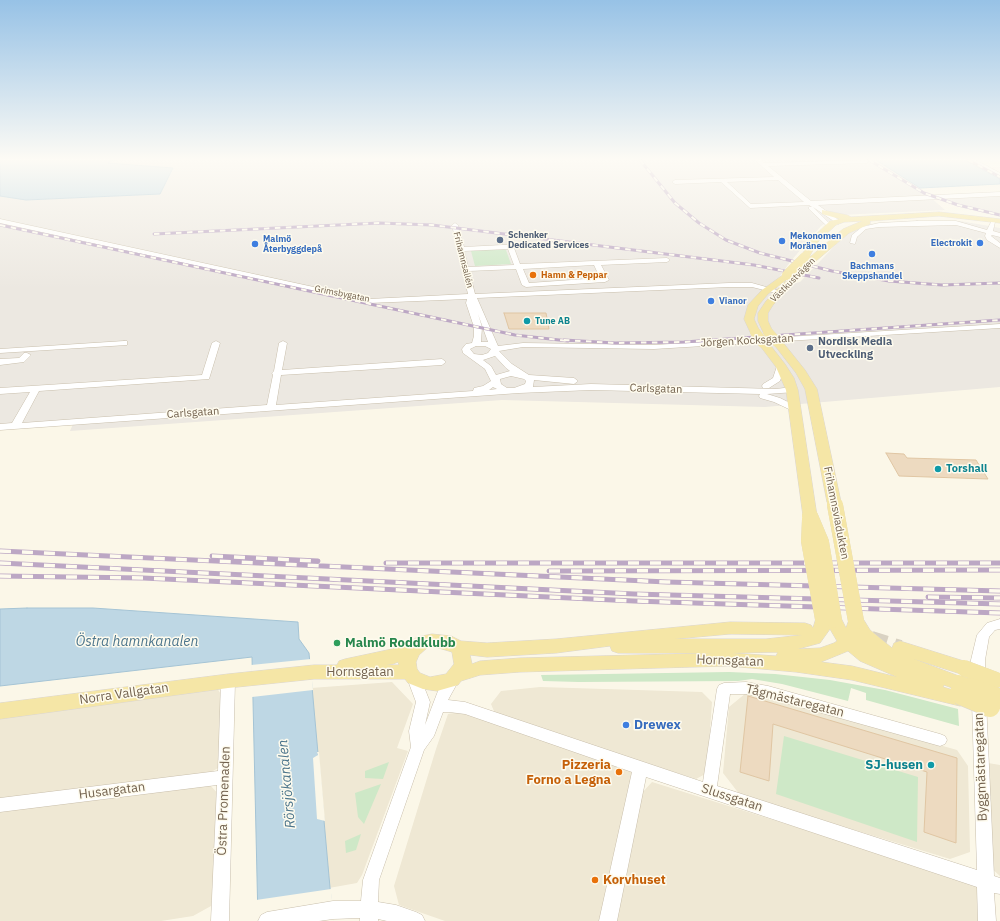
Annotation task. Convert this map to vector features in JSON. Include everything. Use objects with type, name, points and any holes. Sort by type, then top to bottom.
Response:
[{"type":"main road","points":[[825,212],[843,217],[924,213],[958,215]]},
{"type":"main road","name":"Västkustvägen","points":[[811,258],[813,242],[829,226],[855,218],[916,215],[958,215],[982,218],[998,223]]},
{"type":"main road","name":"Västkustvägen","points":[[838,222],[946,217],[998,223]]},
{"type":"main road","name":"Västkustvägen","points":[[781,366],[755,332],[749,319],[750,310],[773,292],[811,258],[854,226],[870,222],[901,219]]},
{"type":"main road","points":[[811,258],[822,242],[838,227],[838,222]]},
{"type":"main road","name":"Västkustvägen","points":[[773,292],[763,313],[763,321],[768,332],[807,382],[815,406]]},
{"type":"main road","points":[[781,366],[788,378],[792,390],[793,407],[810,516],[810,541],[828,620],[849,642],[877,662],[960,686]]},
{"type":"main road","name":"Carlsgatan","points":[[792,390],[807,382]]},
{"type":"main road","name":"Carlsgatan","points":[[792,390],[804,395],[815,406]]},
{"type":"main road","name":"Frihamnsviadukten","points":[[815,406],[856,621],[854,633],[849,642]]},
{"type":"main road","points":[[556,646],[784,646],[805,642],[814,638],[828,620]]},
{"type":"main road","name":"Frihamnsviadukten","points":[[856,621],[864,634],[888,654],[912,666],[960,686]]},
{"type":"main road","name":"Hornsgatan","points":[[314,672],[393,657],[412,650],[423,642],[432,640],[443,640],[458,647],[487,650],[556,646],[730,628],[805,629]]},
{"type":"main road","points":[[728,659],[821,655],[836,650],[849,642]]},
{"type":"main road","points":[[454,678],[463,664],[462,655],[458,647]]},
{"type":"main road","name":"Hornsgatan","points":[[900,648],[960,686],[996,705]]},
{"type":"main road","name":"Hornsgatan","points":[[412,650],[407,662],[412,675]]},
{"type":"main road","name":"Hornsgatan","points":[[314,672],[412,675],[429,684],[437,684],[480,668],[520,665],[728,659],[796,665],[960,686],[998,681]]},
{"type":"main road","name":"Norra Vallgatan","points":[[0,711],[228,680],[314,672]]},
{"type":"street","points":[[747,203],[750,206],[811,206],[859,203]]},
{"type":"street","points":[[807,203],[826,218],[838,222]]},
{"type":"street","points":[[811,206],[825,212],[838,222]]},
{"type":"street","points":[[811,206],[829,226]]},
{"type":"street","name":"Grimsbygatan","points":[[0,221],[370,301],[691,287],[742,287],[773,292]]},
{"type":"street","points":[[853,243],[854,236],[860,230],[879,225],[945,221],[962,224],[1000,235]]},
{"type":"street","points":[[998,223],[988,236],[989,239],[1000,246]]},
{"type":"street","name":"Frihamnsallén","points":[[455,225],[472,296],[477,303],[494,349]]},
{"type":"street","points":[[461,248],[560,244]]},
{"type":"street","points":[[510,246],[526,285],[605,280],[596,263]]},
{"type":"street","points":[[466,269],[667,260]]},
{"type":"street","name":"Frihamnsallén","points":[[472,296],[470,303],[478,327],[476,344]]},
{"type":"street","name":"Jörgen Kocksgatan","points":[[494,349],[513,346],[654,347],[1000,326]]},
{"type":"street","points":[[491,338],[513,346]]},
{"type":"street","points":[[0,351],[124,343]]},
{"type":"street","points":[[0,391],[206,377],[216,343]]},
{"type":"street","points":[[271,408],[276,373],[283,343]]},
{"type":"street","points":[[476,344],[486,344],[494,349],[509,366],[524,375],[530,384],[515,391],[500,388],[495,382],[488,368],[467,353],[466,349],[476,344]]},
{"type":"street","points":[[471,356],[487,357],[494,349]]},
{"type":"street","points":[[0,362],[22,360],[27,355]]},
{"type":"street","points":[[276,373],[442,362]]},
{"type":"street","points":[[766,386],[777,379],[781,366]]},
{"type":"street","name":"Carlsgatan","points":[[386,399],[486,388],[503,374],[524,375],[563,381],[766,386],[792,390]]},
{"type":"street","name":"Carlsgatan","points":[[0,427],[386,399],[591,387],[776,392],[792,390]]},
{"type":"street","points":[[15,426],[36,388]]},
{"type":"street","points":[[731,391],[772,398],[793,407]]},
{"type":"street","name":"Byggmästaregatan","points":[[987,921],[993,884],[978,660],[983,635],[991,626],[1000,624]]},
{"type":"street","points":[[412,675],[423,702],[416,731],[418,747]]},
{"type":"street","points":[[369,915],[371,880],[418,747],[429,732],[438,707],[454,678]]},
{"type":"street","name":"Östra Promenaden","points":[[220,921],[228,680]]},
{"type":"street","name":"Tågmästaregatan","points":[[709,790],[724,689],[746,688],[780,695],[940,740]]},
{"type":"street","name":"Slussgatan","points":[[438,707],[448,706],[465,708],[640,768],[993,884]]},
{"type":"street","points":[[608,921],[640,768]]},
{"type":"street","name":"Husargatan","points":[[0,805],[224,777]]},
{"type":"street","points":[[267,921],[333,910],[369,915],[396,914],[416,921]]},
{"type":"shaded area","points":[[0,203],[937,203],[945,210],[839,215],[821,226],[790,262],[771,289],[800,282],[848,232],[862,224],[960,221],[1000,228],[1000,387],[765,407],[502,400],[70,431],[73,424],[0,428]]},
{"type":"shaded area","points":[[954,203],[1000,203],[1000,215],[976,210]]},
{"type":"shaded area","points":[[392,682],[413,704],[397,748],[408,751],[362,875],[357,883],[329,888],[311,688]]},
{"type":"shaded area","points":[[540,687],[702,692],[712,702],[707,773],[696,779],[496,716],[491,704],[501,691]]},
{"type":"shaded area","points":[[217,688],[222,696],[218,768],[208,774],[0,801],[0,715]]},
{"type":"shaded area","points":[[746,693],[781,700],[957,750],[968,766],[970,852],[950,859],[740,795],[723,773],[729,707]]},
{"type":"shaded area","points":[[460,712],[624,765],[632,773],[599,921],[445,921],[399,905],[394,886],[436,749],[448,714]]},
{"type":"shaded area","points":[[988,763],[1000,765],[1000,876],[990,867]]},
{"type":"shaded area","points":[[652,782],[978,884],[985,921],[615,921],[639,796]]},
{"type":"shaded area","points":[[210,785],[221,797],[211,906],[193,916],[161,921],[0,921],[0,810]]},
{"type":"green space","points":[[501,248],[506,250],[511,264],[475,266],[471,251]]},
{"type":"green space","points":[[729,672],[775,674],[830,680],[885,690],[958,709],[959,726],[866,700],[866,693],[851,688],[848,701],[782,684],[752,679],[738,681],[579,682],[543,681],[541,675]]},
{"type":"green space","points":[[784,736],[918,777],[917,842],[776,794]]},
{"type":"green space","points":[[389,762],[383,779],[365,778],[365,771]]},
{"type":"green space","points":[[381,784],[364,824],[358,817],[355,793]]},
{"type":"green space","points":[[361,834],[356,850],[346,853],[345,841]]},
{"type":"water","points":[[93,608],[298,622],[299,639],[309,653],[333,921],[258,921],[252,657],[0,686],[0,609]]},
{"type":"pier","points":[[311,659],[313,690],[252,697],[251,665]]},
{"type":"pier","points":[[317,752],[319,752],[325,821],[317,819],[313,758],[318,755]]},
{"type":"pier","points":[[331,889],[334,921],[256,921],[256,900]]},
{"type":"building","name":"Tune AB","points":[[504,313],[546,313],[549,329],[509,329]]},
{"type":"building","name":"Torshall","points":[[886,453],[904,454],[907,458],[976,460],[988,479],[899,476]]},
{"type":"building","name":"SJ-husen","points":[[748,696],[957,758],[956,843],[924,832],[927,772],[773,724],[769,781],[740,772]]},
{"type":"tunnel","points":[[871,639],[900,648]]},
{"type":"railway","points":[[675,203],[699,223],[726,240],[760,253],[832,271],[889,281],[942,285],[1000,283]]},
{"type":"railway","points":[[952,203],[1000,215]]},
{"type":"railway","points":[[154,234],[379,223],[432,225],[754,265],[819,278]]},
{"type":"railway","points":[[0,225],[515,335],[568,341]]},
{"type":"railway","points":[[564,340],[615,343],[684,342],[1000,320]]},
{"type":"railway","points":[[0,551],[667,582],[1000,591]]},
{"type":"railway","points":[[212,556],[318,561]]},
{"type":"railway","points":[[0,563],[634,594],[1000,604]]},
{"type":"railway","points":[[386,563],[1000,563]]},
{"type":"railway","points":[[549,571],[1000,570]]},
{"type":"railway","points":[[0,576],[143,578],[634,601],[1000,613]]},
{"type":"railway","points":[[928,597],[1000,598]]},
{"type":"place","name":"Schenker Dedicated Services","points":[[500,240]]},
{"type":"place","name":"Mekonomen Moränen","points":[[782,241]]},
{"type":"place","name":"Electrokit","points":[[980,243]]},
{"type":"place","name":"Malmö Återbyggdepå","points":[[255,244]]},
{"type":"place","name":"Bachmans Skeppshandel","points":[[872,254]]},
{"type":"place","name":"Hamn & Peppar","points":[[533,275]]},
{"type":"place","name":"Vianor","points":[[711,301]]},
{"type":"place","name":"Tune AB","points":[[527,321]]},
{"type":"place","name":"Nordisk Media Utveckling","points":[[810,348]]},
{"type":"place","name":"Torshall","points":[[938,469]]},
{"type":"place","name":"Malmö Roddklubb","points":[[337,643]]},
{"type":"place","name":"Drewex","points":[[626,725]]},
{"type":"place","name":"SJ-husen","points":[[931,765]]},
{"type":"place","name":"Pizzeria Forno a Legna","points":[[619,772]]},
{"type":"place","name":"Korvhuset","points":[[595,880]]},
{"type":"water label","name":"Östra hamnkanalen","points":[[137,642]]},
{"type":"water label","name":"Rörsjökanalen","points":[[287,784]]}]
